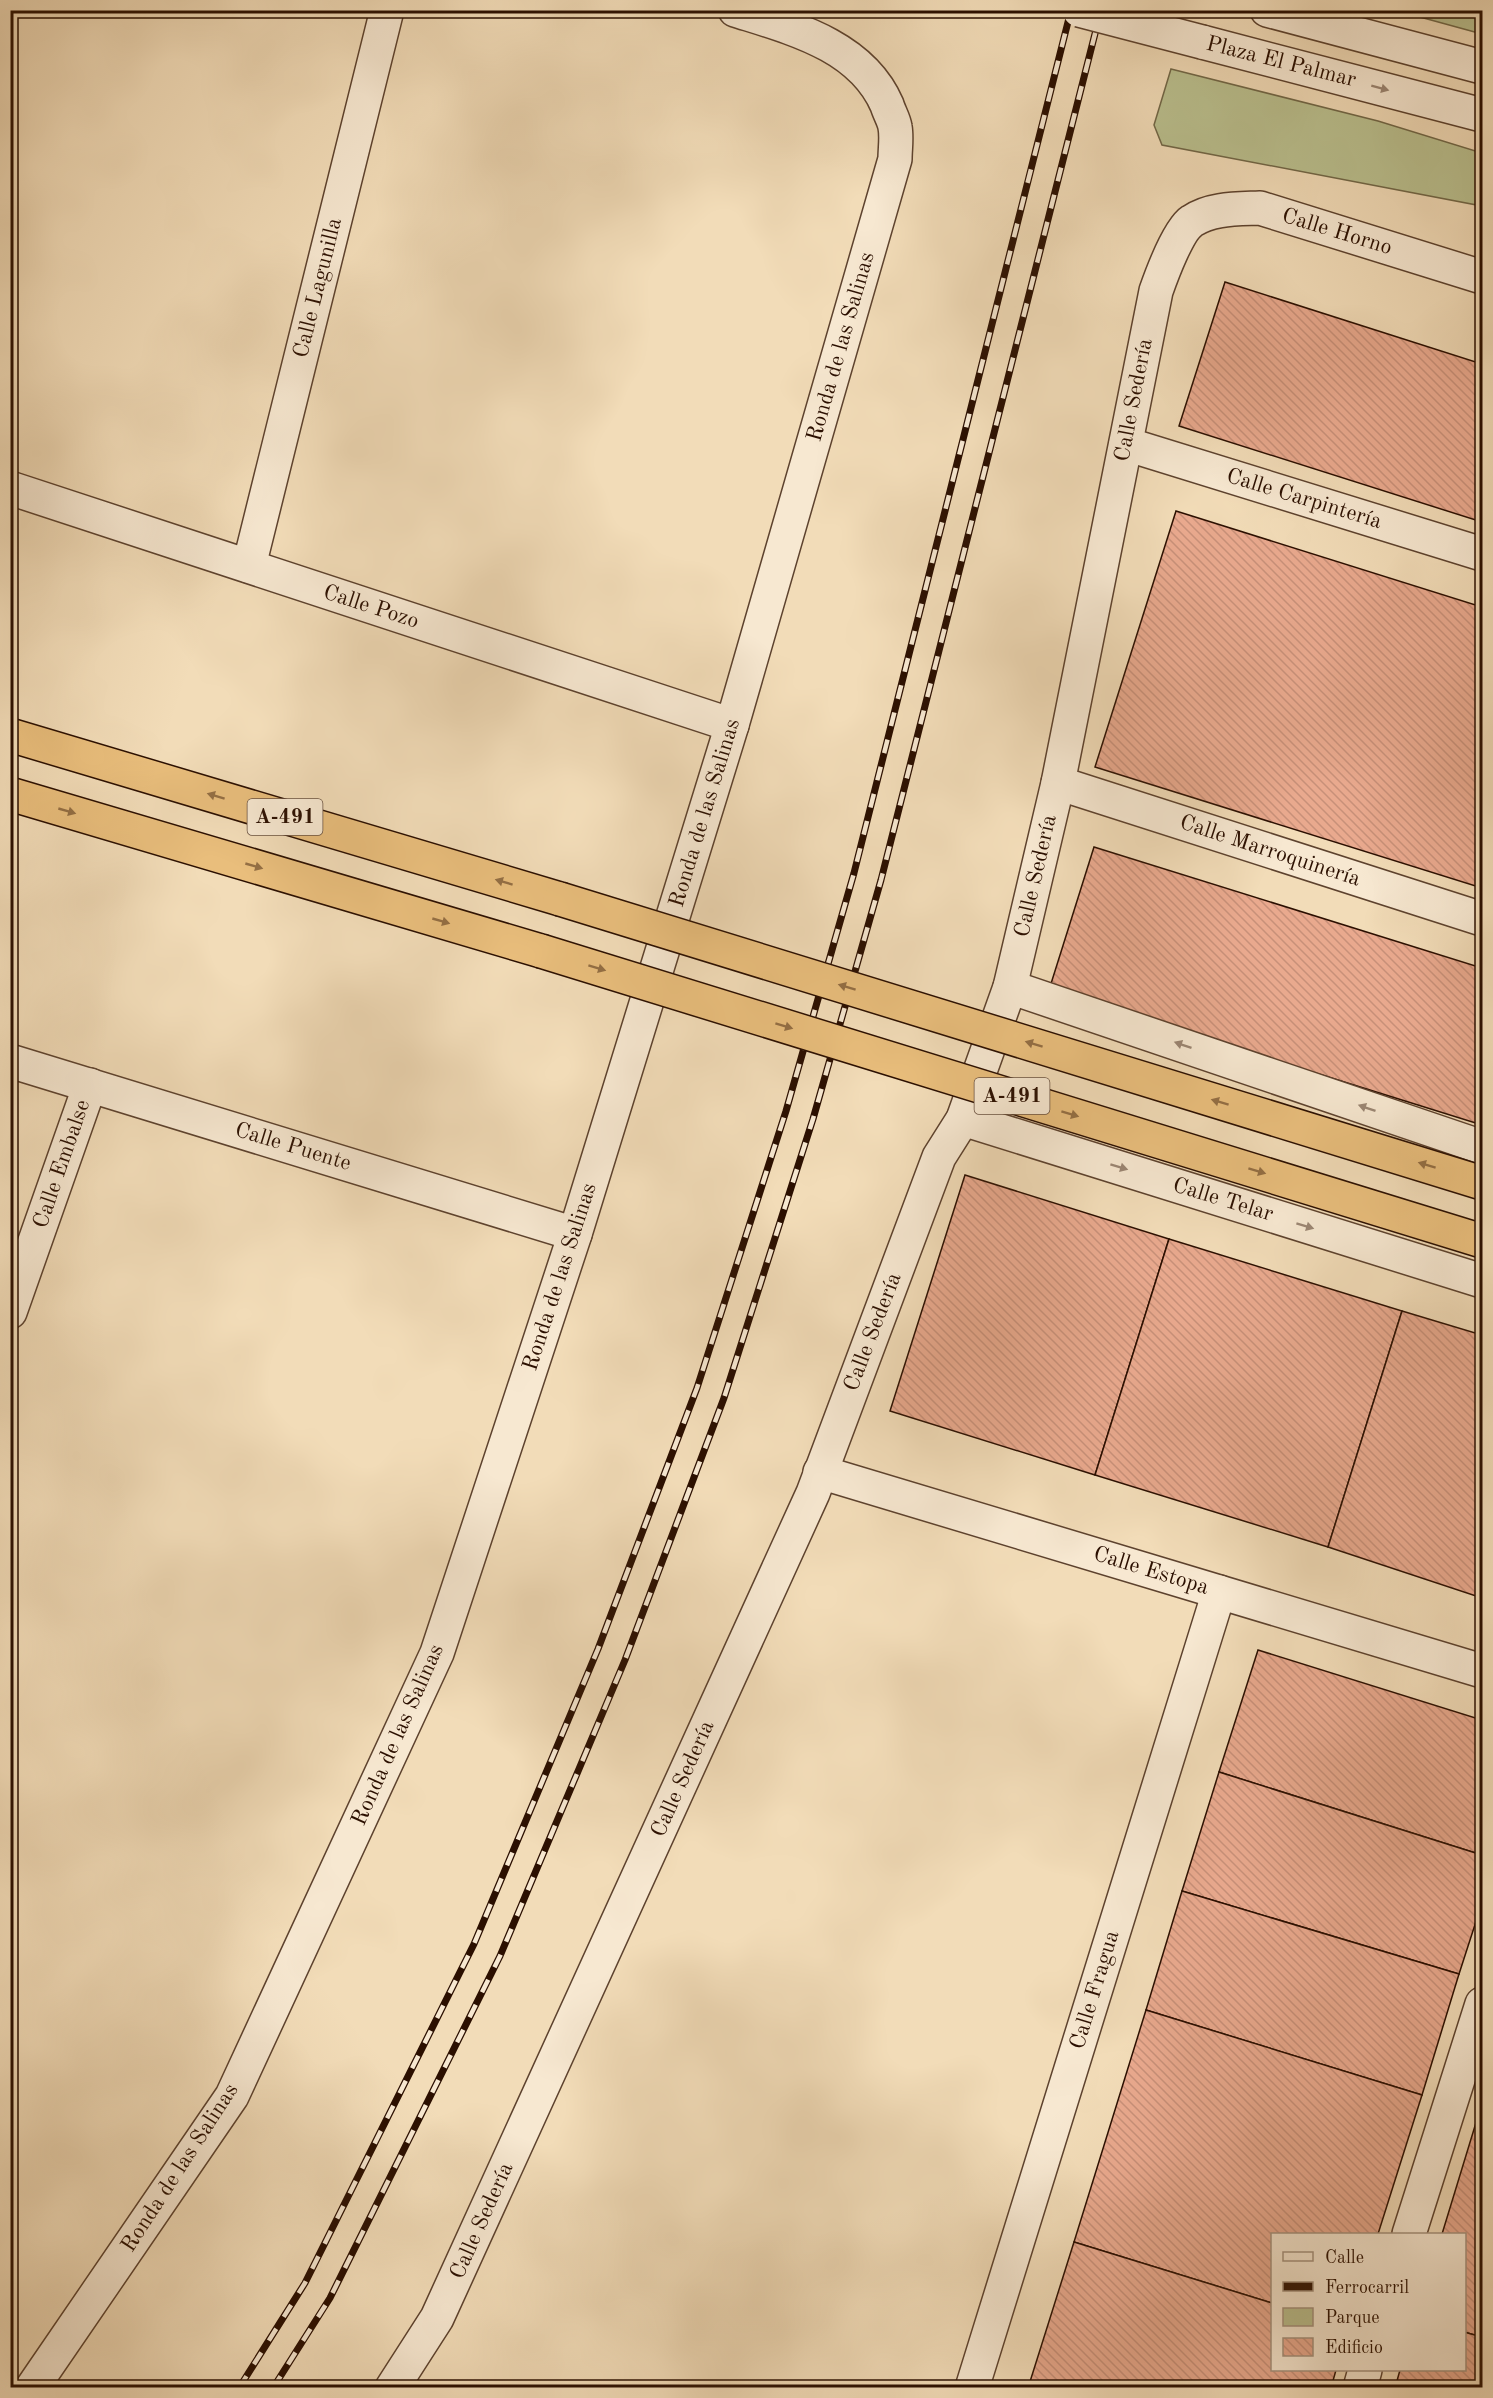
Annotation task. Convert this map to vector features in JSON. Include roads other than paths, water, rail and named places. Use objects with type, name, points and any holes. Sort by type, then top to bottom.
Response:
[{"type":"highway","name":"A-491","points":[[10,735],[560,899],[1482,1183]]},
{"type":"highway","name":"A-491","points":[[10,794],[541,951],[1482,1241]]},
{"type":"street","name":"Calle Lagunilla","points":[[249,566],[387,10]]},
{"type":"street","name":"Ronda de las Salinas","points":[[32,2388],[232,2096],[437,1653],[575,1234],[732,726],[895,159],[896,126],[881,92],[861,67],[828,44],[790,27],[735,10]]},
{"type":"street","name":"Plaza El Palmar","points":[[1079,10],[1482,115]]},
{"type":"street","name":"Plaza El Palmar","points":[[1267,10],[1482,67]]},
{"type":"street","name":"Calle Horno","points":[[1191,221],[1222,210],[1260,208],[1482,276]]},
{"type":"street","name":"Calle Sedería","points":[[392,2388],[438,2318],[813,1492],[939,1156],[963,1119],[1010,987],[1058,783],[1156,291],[1169,256],[1191,221]]},
{"type":"street","name":"Calle Carpintería","points":[[1126,444],[1482,554]]},
{"type":"street","name":"Calle Pozo","points":[[10,488],[732,726]]},
{"type":"street","name":"Calle Marroquinería","points":[[1058,783],[1482,919]]},
{"type":"street","points":[[1010,987],[1482,1147]]},
{"type":"street","name":"Calle Puente","points":[[10,1060],[575,1234]]},
{"type":"street","name":"Calle Embalse","points":[[10,1312],[90,1085]]},
{"type":"street","name":"Calle Telar","points":[[963,1119],[1482,1281]]},
{"type":"street","name":"Calle Estopa","points":[[820,1472],[1482,1671]]},
{"type":"street","name":"Calle Fragua","points":[[972,2388],[1219,1592]]},
{"type":"street","points":[[1410,2233],[1482,2004]]},
{"type":"street","points":[[1360,2388],[1365,2371]]},
{"type":"railway","points":[[239,2388],[305,2283],[474,1944],[598,1649],[697,1388],[786,1111],[854,873],[1071,10]]},
{"type":"railway","points":[[273,2388],[330,2298],[500,1956],[625,1660],[724,1398],[813,1119],[881,880],[1101,10]]}]
